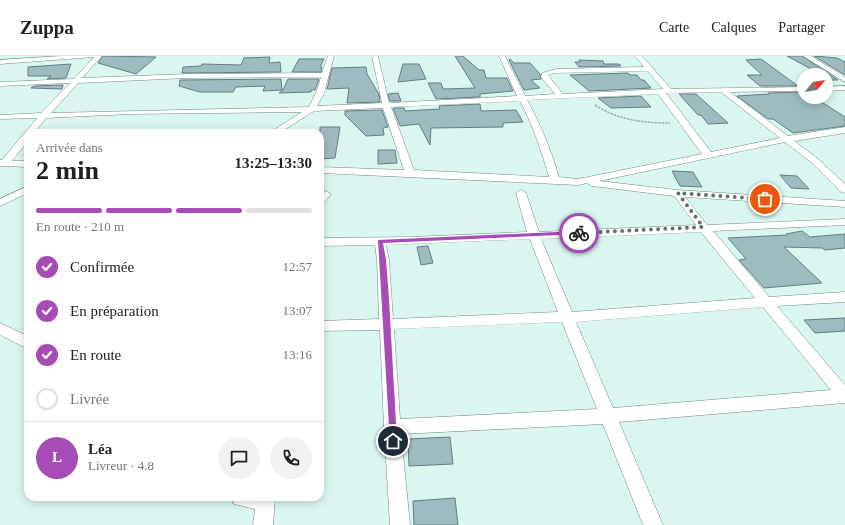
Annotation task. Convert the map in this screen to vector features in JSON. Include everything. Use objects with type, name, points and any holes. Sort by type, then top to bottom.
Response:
[{"type":"street","points":[[0,62],[92,56]]},
{"type":"street","points":[[33,129],[99,56]]},
{"type":"street","points":[[280,129],[312,109],[326,75],[331,56]]},
{"type":"street","points":[[375,56],[386,105],[410,173]]},
{"type":"street","points":[[502,56],[534,120],[545,147],[555,180]]},
{"type":"street","points":[[638,56],[669,91]]},
{"type":"street","points":[[806,56],[845,80]]},
{"type":"street","points":[[561,97],[545,77],[544,74],[546,72],[556,70],[650,69]]},
{"type":"street","points":[[0,84],[195,76],[326,75]]},
{"type":"street","points":[[833,89],[845,88]]},
{"type":"street","points":[[0,117],[130,112],[312,109],[660,91],[797,89]]},
{"type":"street","points":[[722,90],[814,160],[845,190]]},
{"type":"street","points":[[660,91],[708,155]]},
{"type":"street","points":[[578,182],[788,139],[845,130]]},
{"type":"street","points":[[3,162],[24,139]]},
{"type":"street","points":[[3,162],[24,164]]},
{"type":"street","points":[[324,170],[555,180],[678,193],[845,204]]},
{"type":"street","points":[[0,202],[24,191]]},
{"type":"street","points":[[678,193],[703,227],[767,301],[845,396]]},
{"type":"street","points":[[521,194],[534,235],[606,416],[652,525]]},
{"type":"street","points":[[324,242],[380,241],[845,222]]},
{"type":"street","points":[[380,241],[388,325],[392,426],[400,525]]},
{"type":"street","points":[[324,326],[388,325],[567,317],[767,301],[845,297]]},
{"type":"street","points":[[0,328],[24,341]]},
{"type":"street","points":[[392,426],[606,416],[845,396]]},
{"type":"street","points":[[263,525],[266,501]]},
{"type":"path","points":[[584,96],[600,109],[627,120],[654,123],[684,122]]},
{"type":"building","points":[[103,56],[156,57],[136,74],[98,63]]},
{"type":"building","points":[[455,56],[463,56],[479,70],[484,70],[486,78],[507,78],[513,91],[480,94],[480,97],[436,99],[428,83],[441,83],[443,89],[475,88]]},
{"type":"building","points":[[787,56],[802,56],[820,68],[809,68]]},
{"type":"building","points":[[814,56],[837,58],[845,62],[845,75]]},
{"type":"building","points":[[270,57],[269,63],[280,62],[281,72],[182,73],[183,67],[201,66],[202,64],[241,65],[244,58]]},
{"type":"building","points":[[299,59],[324,59],[320,67],[322,67],[321,72],[292,72]]},
{"type":"building","points":[[510,59],[514,63],[530,63],[540,74],[541,79],[531,80],[540,88],[524,90],[509,60]]},
{"type":"building","points":[[761,59],[797,86],[760,86],[747,75],[762,75],[746,60]]},
{"type":"building","points":[[579,60],[603,61],[604,64],[619,64],[621,66],[579,67],[575,62],[580,62]]},
{"type":"building","points":[[71,64],[66,78],[47,79],[51,76],[28,76],[28,67]]},
{"type":"building","points":[[403,64],[419,64],[426,79],[398,82]]},
{"type":"building","points":[[366,67],[367,74],[379,94],[380,102],[347,103],[349,88],[327,89],[332,68]]},
{"type":"building","points":[[628,73],[630,75],[637,75],[651,88],[589,91],[570,75]]},
{"type":"building","points":[[281,79],[282,90],[263,91],[265,86],[236,87],[233,92],[200,92],[179,86],[180,80]]},
{"type":"building","points":[[288,79],[319,79],[315,90],[311,90],[311,92],[279,93],[283,90]]},
{"type":"building","points":[[63,85],[62,89],[31,88],[34,86]]},
{"type":"building","points":[[797,92],[797,104],[825,104],[845,117],[845,126],[793,133],[773,119],[768,119],[737,96],[769,94],[768,93]]},
{"type":"building","points":[[398,93],[401,101],[390,101],[388,94]]},
{"type":"building","points":[[679,94],[696,94],[728,123],[708,124],[701,115],[698,115]]},
{"type":"building","points":[[641,96],[651,107],[611,108],[598,98]]},
{"type":"building","points":[[480,104],[481,111],[516,110],[523,122],[503,123],[503,127],[431,128],[430,145],[419,124],[400,126],[393,108],[404,108],[405,111],[440,109],[439,106]]},
{"type":"building","points":[[382,110],[388,127],[383,128],[384,135],[366,136],[345,115],[345,111]]},
{"type":"building","points":[[320,127],[340,127],[335,158],[324,159],[324,129],[320,129]]},
{"type":"building","points":[[378,150],[395,150],[397,163],[378,164]]},
{"type":"building","points":[[672,171],[693,172],[702,187],[680,186]]},
{"type":"building","points":[[780,175],[797,176],[809,189],[791,188]]},
{"type":"building","points":[[802,231],[810,237],[845,234],[845,248],[825,250],[822,248],[784,247],[822,283],[764,288],[739,260],[746,259],[728,238],[787,235],[786,234]]},
{"type":"building","points":[[428,246],[433,263],[421,265],[417,247]]},
{"type":"building","points":[[845,318],[845,331],[815,333],[804,320]]},
{"type":"building","points":[[450,437],[453,464],[409,466],[408,439]]},
{"type":"building","points":[[455,498],[458,525],[414,525],[413,501]]},
{"type":"way so far","points":[[579,233],[703,227],[678,193],[765,199]]},
{"type":"route","points":[[393,441],[388,325],[380,241],[579,233]]}]
